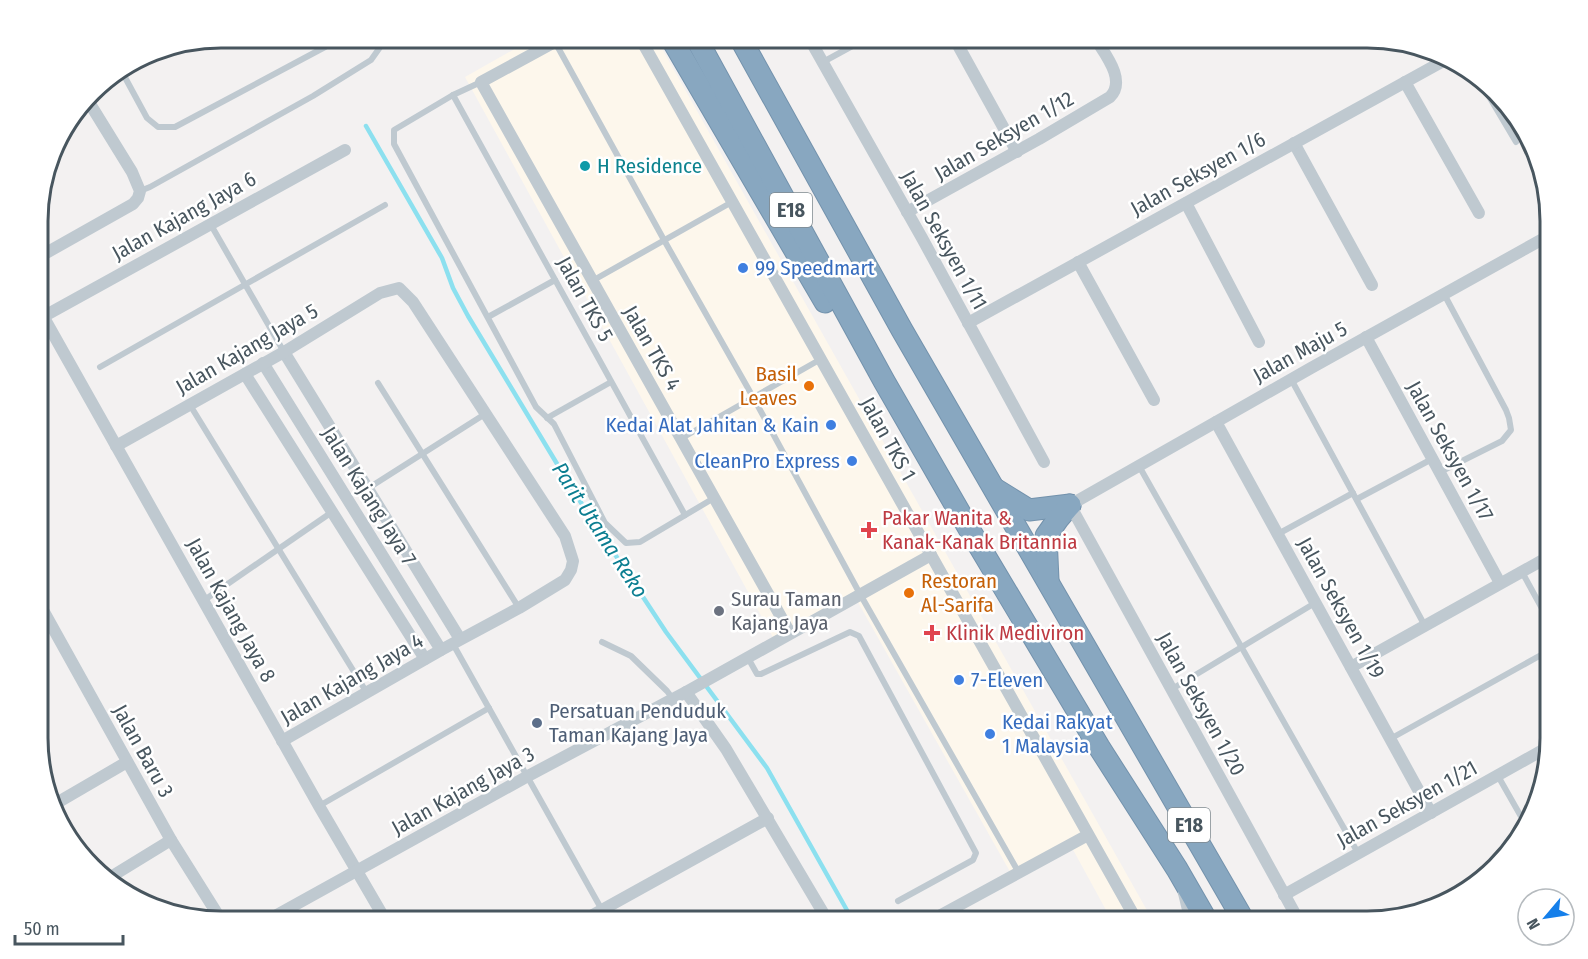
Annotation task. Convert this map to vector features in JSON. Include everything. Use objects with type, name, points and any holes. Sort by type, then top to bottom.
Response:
[{"type":"highway","points":[[677,48],[859,359],[884,381]]},
{"type":"highway","name":"E18","points":[[701,48],[884,381],[972,534],[1099,747],[1201,911]]},
{"type":"highway","name":"E18","points":[[746,48],[992,488],[1238,911]]},
{"type":"highway","points":[[992,488],[1029,510],[1070,506]]},
{"type":"highway","points":[[1048,584],[1046,536],[1070,506]]},
{"type":"street","points":[[481,82],[542,48]]},
{"type":"street","name":"Jalan TKS 1","points":[[646,48],[1131,911]]},
{"type":"street","name":"Jalan Seksyen 1/11","points":[[815,48],[1044,462]]},
{"type":"street","points":[[960,48],[1017,152]]},
{"type":"street","name":"Jalan Seksyen 1/12","points":[[907,213],[1110,97],[1116,89],[1116,75],[1101,48]]},
{"type":"street","name":"Jalan Seksyen 1/6","points":[[968,323],[1439,64]]},
{"type":"street","name":"Jalan TKS 4","points":[[481,82],[790,633]]},
{"type":"street","points":[[1405,82],[1479,213]]},
{"type":"street","points":[[48,252],[133,204],[138,198],[140,191],[132,172],[89,110]]},
{"type":"street","points":[[1294,143],[1372,285]]},
{"type":"street","name":"Jalan Kajang Jaya 6","points":[[48,313],[345,150]]},
{"type":"street","points":[[1186,202],[1259,342]]},
{"type":"street","name":"Jalan Maju 5","points":[[1070,506],[1291,379],[1540,241]]},
{"type":"street","points":[[1078,262],[1154,400]]},
{"type":"street","name":"Jalan Kajang Jaya 5","points":[[116,446],[284,352],[380,293],[399,288],[413,302],[486,414]]},
{"type":"street","name":"Jalan Kajang Jaya 8","points":[[48,329],[380,911]]},
{"type":"street","name":"Jalan Seksyen 1/17","points":[[1366,338],[1500,583]]},
{"type":"street","points":[[284,352],[367,489],[451,644],[519,608],[565,580],[573,561],[565,536],[486,414]]},
{"type":"street","name":"Jalan Kajang Jaya 7","points":[[263,363],[451,644]]},
{"type":"street","points":[[244,374],[425,660]]},
{"type":"street","name":"Jalan Seksyen 1/19","points":[[1216,422],[1431,813]]},
{"type":"street","name":"Jalan Seksyen 1/20","points":[[1070,506],[1293,911]]},
{"type":"street","name":"Jalan Kajang Jaya 3","points":[[285,911],[528,776],[688,691],[931,555]]},
{"type":"street","points":[[1351,667],[1540,561]]},
{"type":"street","name":"Jalan Baru 3","points":[[48,619],[171,840],[215,911]]},
{"type":"street","name":"Jalan Kajang Jaya 4","points":[[282,741],[451,644]]},
{"type":"street","points":[[688,691],[726,749],[822,911]]},
{"type":"street","name":"Jalan Seksyen 1/21","points":[[1284,895],[1540,753]]},
{"type":"street","points":[[60,801],[128,762]]},
{"type":"street","points":[[603,910],[768,818]]},
{"type":"street","points":[[949,911],[1088,834]]},
{"type":"street","points":[[115,874],[171,840]]},
{"type":"street","points":[[1177,869],[1188,911]]},
{"type":"lane","points":[[125,77],[147,118],[158,127],[175,127],[323,48]]},
{"type":"lane","points":[[140,191],[313,96],[371,60],[379,48]]},
{"type":"lane","points":[[563,48],[664,240],[753,397],[860,594],[1019,873]]},
{"type":"lane","points":[[823,62],[849,48]]},
{"type":"lane","points":[[481,82],[453,95],[394,130],[394,144],[536,407],[554,424],[605,523],[626,543],[640,542],[715,498]]},
{"type":"lane","name":"Jalan TKS 5","points":[[453,95],[686,515]]},
{"type":"lane","points":[[1493,103],[1516,142]]},
{"type":"lane","points":[[592,281],[733,201]]},
{"type":"lane","points":[[100,367],[385,205]]},
{"type":"lane","points":[[210,224],[284,352]]},
{"type":"lane","points":[[488,317],[555,280]]},
{"type":"lane","points":[[1440,472],[1502,441],[1511,430],[1506,410],[1444,294]]},
{"type":"lane","points":[[682,438],[821,359]]},
{"type":"lane","points":[[1291,379],[1425,626]]},
{"type":"lane","points":[[547,418],[611,382]]},
{"type":"lane","points":[[378,383],[519,608]]},
{"type":"lane","points":[[190,404],[367,693]]},
{"type":"lane","points":[[367,489],[486,414]]},
{"type":"lane","points":[[1278,534],[1432,459]]},
{"type":"lane","points":[[1139,466],[1358,854]]},
{"type":"lane","points":[[203,601],[332,512]]},
{"type":"lane","points":[[1522,572],[1540,605]]},
{"type":"lane","points":[[1171,689],[1316,603]]},
{"type":"lane","points":[[748,657],[757,675],[850,632],[859,636],[976,853],[973,860],[898,901]]},
{"type":"lane","points":[[602,642],[631,656],[673,699]]},
{"type":"lane","points":[[451,644],[603,910]]},
{"type":"lane","points":[[1390,739],[1540,656]]},
{"type":"lane","points":[[319,806],[489,708]]},
{"type":"lane","points":[[1498,776],[1521,817]]},
{"type":"shaded area","points":[[516,48],[662,48],[1147,911],[1107,911],[1071,846],[1013,877],[855,597],[775,641],[465,77]]},
{"type":"waterway","name":"Parit Utama Reko","points":[[366,126],[442,258],[453,288],[468,316],[574,492],[666,632],[767,768],[847,911]]},
{"type":"place","name":"H Residence","points":[[585,166]]},
{"type":"place","name":"99 Speedmart","points":[[743,268]]},
{"type":"place","name":"Basil Leaves","points":[[809,386]]},
{"type":"place","name":"Kedai Alat Jahitan & Kain","points":[[831,425]]},
{"type":"place","name":"CleanPro Express","points":[[852,461]]},
{"type":"place","name":"Pakar Wanita & Kanak-Kanak Britannia","points":[[869,530]]},
{"type":"place","name":"Restoran Al-Sarifa","points":[[909,593]]},
{"type":"place","name":"Surau Taman Kajang Jaya","points":[[719,611]]},
{"type":"place","name":"Klinik Mediviron","points":[[932,633]]},
{"type":"place","name":"7-Eleven","points":[[959,680]]},
{"type":"place","name":"Persatuan Penduduk Taman Kajang Jaya","points":[[537,723]]},
{"type":"place","name":"Kedai Rakyat 1 Malaysia","points":[[990,734]]}]
